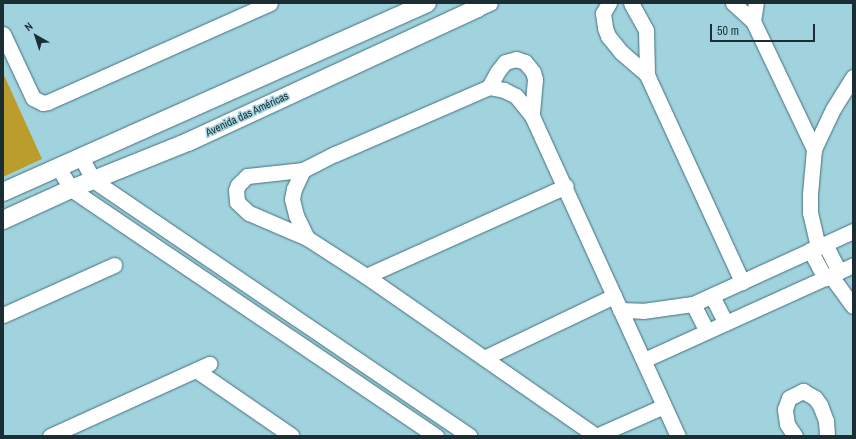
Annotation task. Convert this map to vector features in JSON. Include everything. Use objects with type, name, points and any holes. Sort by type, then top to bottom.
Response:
[{"type":"street","points":[[3,34],[33,98],[43,103],[270,3]]},
{"type":"street","points":[[3,192],[427,3]]},
{"type":"street","points":[[609,3],[603,13],[605,28],[608,36],[621,52],[647,75]]},
{"type":"street","points":[[631,3],[641,18],[646,30],[647,75],[742,282]]},
{"type":"street","points":[[733,3],[753,21],[814,149]]},
{"type":"street","points":[[753,21],[756,3]]},
{"type":"street","name":"Avenida das Américas","points":[[3,220],[71,189],[188,142],[455,10],[481,5]]},
{"type":"street","points":[[489,87],[501,66],[505,62],[516,59],[525,62],[533,72],[535,88],[532,116]]},
{"type":"street","points":[[853,77],[832,109],[814,149],[810,194],[810,213],[817,247],[832,275],[853,306]]},
{"type":"street","points":[[664,406],[596,436],[486,357],[307,238],[249,213],[241,206],[236,196],[238,185],[247,176],[303,170],[335,154],[489,87],[504,90],[516,96],[532,116],[566,186],[617,303],[678,436]]},
{"type":"street","points":[[516,96],[535,88]]},
{"type":"street","points":[[81,157],[93,180],[469,436]]},
{"type":"street","points":[[58,167],[71,189],[436,436]]},
{"type":"street","points":[[303,170],[294,189],[293,206],[307,238]]},
{"type":"street","points":[[366,276],[566,186]]},
{"type":"street","points":[[271,222],[293,206]]},
{"type":"street","points":[[486,357],[617,303],[643,311],[693,304],[853,231]]},
{"type":"street","points":[[3,315],[114,265]]},
{"type":"street","points":[[644,360],[853,265]]},
{"type":"street","points":[[712,296],[726,323]]},
{"type":"street","points":[[693,304],[707,331]]},
{"type":"street","points":[[50,436],[78,431],[203,367],[292,436]]},
{"type":"street","points":[[795,436],[787,424],[785,409],[789,398],[803,392],[814,398],[820,405],[826,421],[827,436]]},
{"type":"shaded area","points":[[3,73],[42,159],[3,177]]}]
